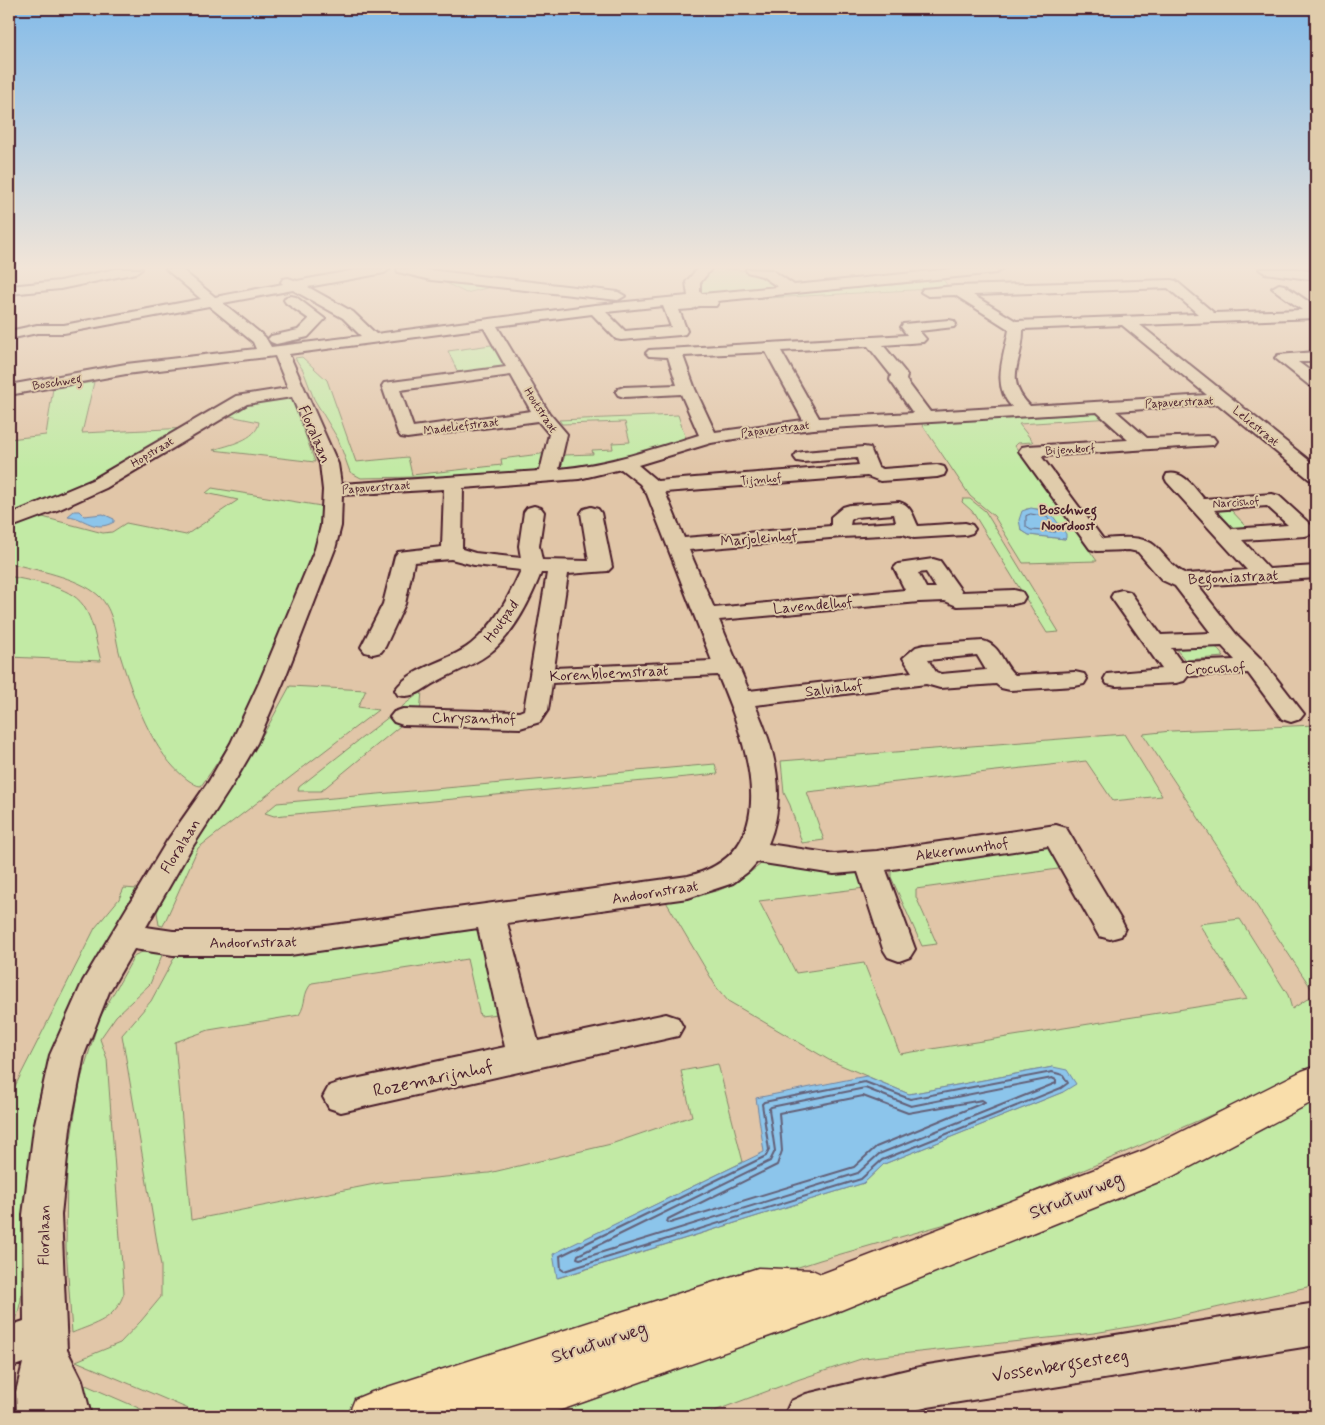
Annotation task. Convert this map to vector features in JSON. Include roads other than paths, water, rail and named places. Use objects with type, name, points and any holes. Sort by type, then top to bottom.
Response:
[{"type":"main road","name":"Structuurweg","points":[[439,1416],[478,1402],[518,1406],[829,1293],[1160,1162],[1316,1082]]},
{"type":"main road","name":"Structuurweg","points":[[372,1416],[758,1290],[829,1293]]},
{"type":"street","points":[[253,336],[269,349],[300,336]]},
{"type":"street","points":[[369,336],[373,339]]},
{"type":"street","name":"Boschweg","points":[[9,390],[126,369],[269,349],[398,336]]},
{"type":"street","name":"Houtstraat","points":[[495,336],[542,416],[558,434],[548,476]]},
{"type":"street","points":[[654,353],[918,339],[915,336]]},
{"type":"street","points":[[1015,336],[1008,384],[1014,399],[1026,411]]},
{"type":"street","name":"Leliestraat","points":[[1144,336],[1316,475]]},
{"type":"street","points":[[872,342],[899,375],[898,380],[925,417]]},
{"type":"street","points":[[771,347],[814,424]]},
{"type":"street","name":"Floralaan","points":[[38,1416],[38,1392],[33,1345],[42,1215],[52,1128],[67,1054],[94,990],[177,848],[220,784],[251,728],[325,548],[331,526],[333,490],[329,464],[297,391],[269,349]]},
{"type":"street","points":[[674,352],[687,389],[709,438]]},
{"type":"street","points":[[1316,357],[1283,358],[1316,383]]},
{"type":"street","name":"Madeliefstraat","points":[[516,370],[390,386],[407,433],[542,416]]},
{"type":"street","points":[[624,392],[687,389]]},
{"type":"street","name":"Hopstraat","points":[[9,522],[99,484],[242,400],[297,391]]},
{"type":"street","name":"Papaverstraat","points":[[333,490],[579,473],[624,463],[709,438],[757,430],[814,424],[1222,399]]},
{"type":"street","points":[[1101,406],[1143,444],[1207,441]]},
{"type":"street","name":"Bijenkorf","points":[[1143,444],[1028,451],[1097,545],[1139,545],[1151,552],[1157,560]]},
{"type":"street","points":[[803,456],[864,452],[870,470]]},
{"type":"street","name":"Andoornstraat","points":[[125,936],[173,943],[290,943],[679,889],[712,882],[726,875],[751,851],[761,825],[765,777],[761,757],[740,699],[652,487],[624,463]]},
{"type":"street","name":"Tijmhof","points":[[652,487],[870,470],[880,475],[937,471]]},
{"type":"street","name":"Narcishof","points":[[1174,478],[1264,576]]},
{"type":"street","points":[[452,553],[454,482]]},
{"type":"street","name":"Narcishof","points":[[1199,505],[1272,500],[1305,530],[1227,535]]},
{"type":"street","points":[[533,566],[529,546],[534,512]]},
{"type":"street","points":[[373,646],[394,604],[405,556],[452,553],[474,559],[533,566],[558,568],[601,567],[591,513]]},
{"type":"street","name":"Marjoleinhof","points":[[676,545],[842,531],[907,528],[914,532],[965,529]]},
{"type":"street","name":"Begoniastraat","points":[[1157,560],[1170,576],[1183,582],[1316,572]]},
{"type":"street","points":[[919,596],[905,568],[933,565],[950,594]]},
{"type":"street","name":"Houtpad","points":[[407,690],[421,680],[470,656],[488,643],[499,630],[524,588],[533,566]]},
{"type":"street","name":"Korenbloemstraat","points":[[558,568],[541,676],[726,667]]},
{"type":"street","name":"Crocushof","points":[[1183,582],[1228,639],[1255,666],[1291,714]]},
{"type":"street","name":"Lavendelhof","points":[[706,615],[950,594],[957,599],[1014,597]]},
{"type":"street","name":"Crocushof","points":[[1116,680],[1176,676],[1174,669],[1122,596]]},
{"type":"street","name":"Crocushof","points":[[1154,642],[1228,639]]},
{"type":"street","name":"Crocushof","points":[[1174,669],[1255,666]]},
{"type":"street","name":"Chrysanthof","points":[[403,717],[520,720],[531,717],[536,710],[541,676]]},
{"type":"street","name":"Salviahof","points":[[740,699],[927,677],[940,681],[1001,676],[1010,683],[1076,679]]},
{"type":"street","name":"Akkermunthof","points":[[751,851],[834,864],[868,862],[1050,826],[1110,928]]},
{"type":"street","points":[[868,862],[899,948]]},
{"type":"street","points":[[490,915],[525,1058]]},
{"type":"street","name":"Rozemarijnhof","points":[[341,1097],[666,1027]]},
{"type":"street","name":"Vossenbergsesteeg","points":[[806,1416],[928,1386],[1316,1324]]},
{"type":"street","name":"Floralaan","points":[[33,1345],[61,1380],[69,1416]]},
{"type":"water","points":[[1031,508],[1050,512],[1066,534],[1066,538],[1029,535],[1021,530],[1019,520],[1022,511]]},
{"type":"water","points":[[74,511],[79,511],[84,516],[103,514],[114,519],[114,522],[101,526],[90,524],[68,516]]},
{"type":"water","points":[[1053,1067],[1067,1070],[1076,1084],[1063,1092],[884,1164],[864,1183],[557,1278],[553,1254],[764,1152],[756,1098],[866,1076],[909,1094]]},
{"type":"district","name":"Boschweg Noordoost","points":[[1068,518]]}]
